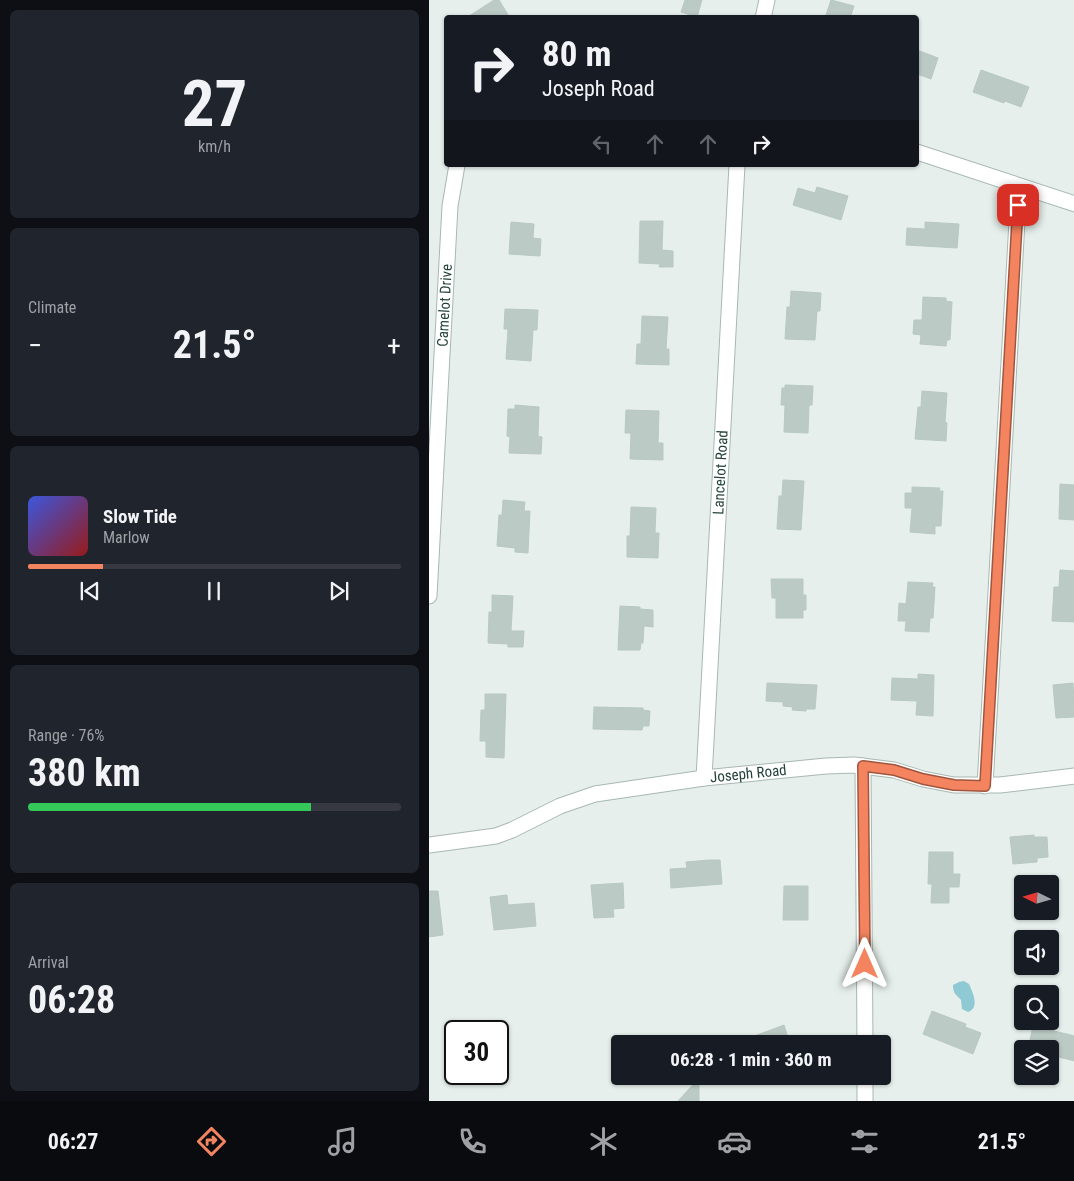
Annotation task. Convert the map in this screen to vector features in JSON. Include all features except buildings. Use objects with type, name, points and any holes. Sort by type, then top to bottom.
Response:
[{"type":"street","points":[[764,15],[767,0]]},
{"type":"street","points":[[919,153],[1074,204]]},
{"type":"street","name":"Camelot Drive","points":[[429,596],[450,206],[457,167]]},
{"type":"street","name":"Lancelot Road","points":[[703,778],[737,167]]},
{"type":"street","points":[[985,786],[1019,186]]},
{"type":"street","name":"Joseph Road","points":[[429,845],[496,836],[560,806],[595,794],[703,778],[826,766],[863,766],[894,770],[923,779],[954,785],[985,786],[1074,776]]},
{"type":"street","points":[[863,766],[865,1035]]},
{"type":"street","points":[[865,1085],[865,1101]]},
{"type":"water","points":[[964,981],[969,984],[975,1000],[974,1007],[968,1012],[962,1009],[961,1000],[955,994],[953,988],[953,985]]},
{"type":"route","points":[[865,964],[863,766],[894,770],[923,779],[954,785],[985,786],[1018,205]]}]
